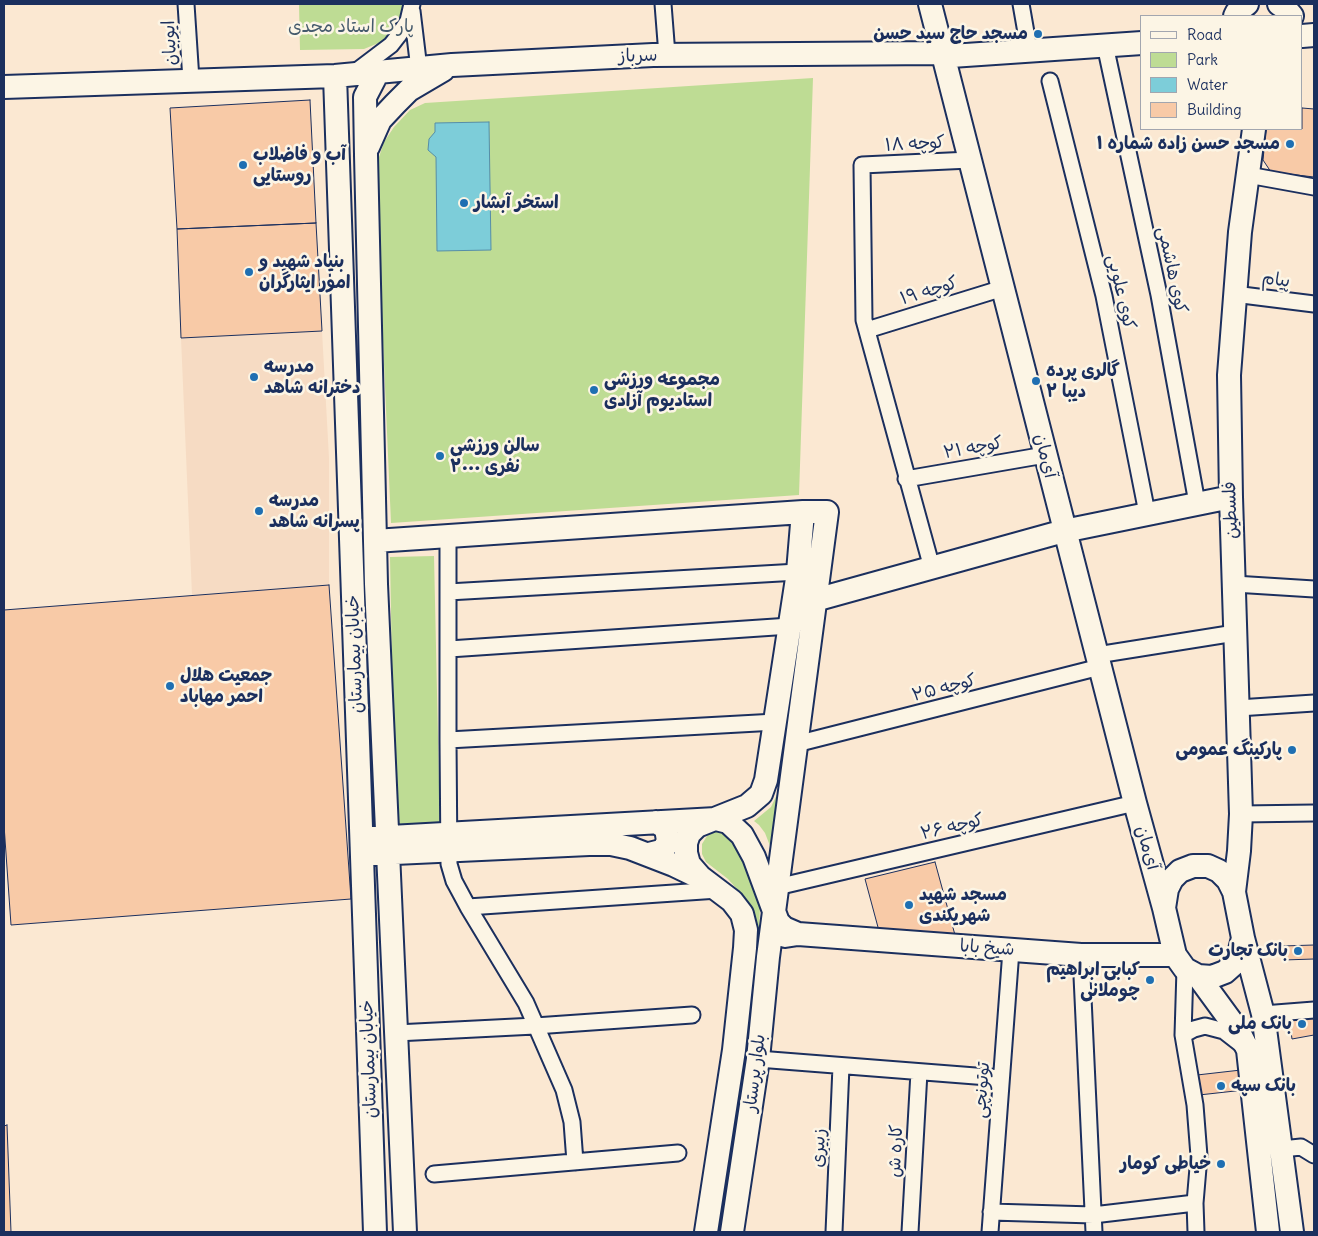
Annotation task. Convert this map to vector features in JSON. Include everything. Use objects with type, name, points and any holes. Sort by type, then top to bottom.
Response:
[{"type":"street","name":"ایوبیان","points":[[186,4],[191,80]]},
{"type":"street","points":[[412,4],[419,69]]},
{"type":"street","points":[[343,75],[386,48],[398,36],[408,21],[412,4]]},
{"type":"street","points":[[663,4],[666,55]]},
{"type":"street","name":"آی‌مان","points":[[930,4],[1064,531],[1164,908]]},
{"type":"street","points":[[1022,4],[1028,44]]},
{"type":"street","points":[[1236,15],[1247,4]]},
{"type":"street","points":[[1279,4],[1291,15]]},
{"type":"street","points":[[942,53],[951,49],[1140,37]]},
{"type":"street","points":[[942,53],[951,56],[1140,43]]},
{"type":"street","name":"کوی هاشمی","points":[[1105,45],[1160,304],[1197,503]]},
{"type":"street","name":"سرباز","points":[[4,87],[343,75],[452,65],[666,55],[942,53]]},
{"type":"street","points":[[366,155],[380,120],[395,104],[409,90],[452,65]]},
{"type":"street","points":[[375,1226],[405,1226],[375,541],[371,378],[365,97],[378,72]]},
{"type":"street","name":"خیابان بیمارستان","points":[[343,75],[345,378],[375,1226]]},
{"type":"street","name":"کوی علویی","points":[[1050,81],[1104,296],[1147,513]]},
{"type":"street","name":"فلسطین","points":[[1234,892],[1240,851],[1241,814],[1229,375],[1240,232],[1254,130]]},
{"type":"street","name":"کوچه ۱۸","points":[[867,330],[864,320],[862,165],[970,160]]},
{"type":"street","points":[[1248,175],[1314,187]]},
{"type":"street","name":"کوچه ۱۹","points":[[867,330],[1003,288]]},
{"type":"street","name":"پیام","points":[[1234,294],[1314,304]]},
{"type":"street","points":[[867,330],[906,479],[932,568]]},
{"type":"street","points":[[345,378],[371,378]]},
{"type":"street","name":"کوچه ۲۱","points":[[906,479],[1045,455]]},
{"type":"street","points":[[804,600],[932,568],[1064,531],[1231,497]]},
{"type":"street","points":[[375,541],[803,512],[827,512],[804,600],[790,626],[766,780],[761,794],[747,806],[697,826],[689,834],[686,843],[689,864],[711,885],[732,901],[742,914],[746,930],[746,948],[734,1050],[706,1232]]},
{"type":"street","points":[[803,512],[798,572],[804,600]]},
{"type":"street","points":[[448,536],[448,864],[454,882],[468,908],[526,1003],[564,1090],[572,1122],[575,1162]]},
{"type":"street","points":[[448,592],[798,572]]},
{"type":"street","points":[[1234,584],[1314,589]]},
{"type":"street","name":"بلوار پرستار","points":[[732,1232],[758,1059],[768,957],[796,744],[804,600]]},
{"type":"street","points":[[449,649],[790,626]]},
{"type":"street","name":"کوچه ۲۵","points":[[796,744],[1099,661],[1235,633]]},
{"type":"street","points":[[1238,708],[1314,703]]},
{"type":"street","points":[[448,740],[776,722]]},
{"type":"street","name":"کوچه ۲۶","points":[[777,887],[1135,803]]},
{"type":"street","points":[[1241,814],[1314,813]]},
{"type":"street","points":[[362,846],[448,842],[656,822],[716,819],[728,822],[735,827],[748,843],[778,922],[784,928],[798,934]]},
{"type":"street","points":[[649,854],[661,851],[666,847],[668,841],[666,828],[656,822]]},
{"type":"street","points":[[448,842],[611,844],[649,854],[711,885]]},
{"type":"street","points":[[1268,1232],[1248,1050],[1239,1032],[1186,967],[1164,908],[1166,890],[1172,879],[1180,871],[1193,866],[1208,866],[1219,871],[1228,880],[1234,892],[1243,938],[1263,1014],[1303,1149],[1292,1232]]},
{"type":"street","points":[[468,908],[711,885]]},
{"type":"street","points":[[768,957],[778,940],[782,937],[798,934]]},
{"type":"street","name":"شیخ بابا","points":[[798,934],[1081,955],[1186,967]]},
{"type":"street","points":[[1186,967],[1212,977],[1225,972],[1234,964],[1243,938]]},
{"type":"street","name":"توتونچی","points":[[990,1232],[1011,950]]},
{"type":"street","points":[[1081,955],[1094,1232]]},
{"type":"street","points":[[1186,967],[1183,1035],[1195,1105],[1199,1156],[1195,1203],[1196,1232]]},
{"type":"street","points":[[1263,1014],[1314,1010]]},
{"type":"street","points":[[396,1033],[535,1026],[692,1014]]},
{"type":"street","points":[[1183,1035],[1205,1026],[1234,1037],[1248,1050]]},
{"type":"street","points":[[758,1059],[1002,1078]]},
{"type":"street","name":"زبیری","points":[[834,1232],[841,1066]]},
{"type":"street","name":"کاره ش","points":[[910,1232],[919,1072]]},
{"type":"street","points":[[434,1174],[678,1154]]},
{"type":"street","points":[[991,1212],[1093,1215],[1195,1203]]},
{"type":"shaded area","points":[[322,331],[329,458],[329,585],[192,595],[181,338]]},
{"type":"green space","name":"پارک استاد مجدی","points":[[299,4],[403,4],[398,22],[391,33],[381,42],[364,49],[300,50]]},
{"type":"green space","name":"مجموعه ورزشی استادیوم آزادی","points":[[813,78],[799,495],[391,523],[377,205],[377,163],[384,142],[394,127],[410,110],[425,103]]},
{"type":"green space","points":[[434,556],[440,828],[395,831],[390,557]]},
{"type":"green space","points":[[781,786],[772,851],[765,833],[754,821],[771,807]]},
{"type":"green space","points":[[716,831],[729,832],[737,839],[760,906],[759,932],[755,954],[754,924],[745,898],[728,879],[706,862],[702,854],[702,844],[707,836]]},
{"type":"water","name":"استخر آبشار","points":[[489,122],[491,250],[437,251],[436,157],[428,150],[429,139],[435,132],[435,123]]},
{"type":"building","name":"آب و فاضلاب روستایی","points":[[310,100],[316,223],[177,229],[170,108]]},
{"type":"building","name":"مسجد حسن زاده شماره ۱","points":[[1303,108],[1314,109],[1314,177],[1271,172],[1263,160],[1266,130],[1303,130]]},
{"type":"building","name":"بنیاد شهید و امور ایثارگران","points":[[316,223],[322,331],[181,338],[177,229]]},
{"type":"building","name":"جمعیت هلال احمر مهاباد","points":[[329,585],[351,899],[11,925],[4,825],[4,610]]},
{"type":"building","name":"مسجد شهید شهریکندی","points":[[935,862],[955,935],[879,931],[865,879]]},
{"type":"building","name":"بانک تجارت","points":[[1314,945],[1314,959],[1283,960],[1282,946]]},
{"type":"building","name":"بانک ملی","points":[[1314,1015],[1314,1035],[1292,1039],[1289,1018]]},
{"type":"building","name":"بانک سپه","points":[[1241,1070],[1244,1090],[1199,1095],[1197,1075]]},
{"type":"building","points":[[7,1125],[11,1232],[4,1232],[4,1126]]},
{"type":"place","name":"مسجد حاج سید حسن","points":[[1038,34]]},
{"type":"place","name":"مسجد حسن زاده شماره ۱","points":[[1290,144]]},
{"type":"place","name":"آب و فاضلاب روستایی","points":[[243,165]]},
{"type":"place","name":"استخر آبشار","points":[[464,203]]},
{"type":"place","name":"بنیاد شهید و امور ایثارگران","points":[[249,272]]},
{"type":"place","name":"مدرسه دخترانه شاهد","points":[[254,377]]},
{"type":"place","name":"گالری پرده دیبا ۲","points":[[1036,381]]},
{"type":"place","name":"مجموعه ورزشی استادیوم آزادی","points":[[594,390]]},
{"type":"place","name":"سالن ورزشی ۲۰۰۰ نفری","points":[[440,456]]},
{"type":"place","name":"مدرسه پسرانه شاهد","points":[[259,511]]},
{"type":"place","name":"جمعیت هلال احمر مهاباد","points":[[170,686]]},
{"type":"place","name":"پارکینگ عمومی","points":[[1292,750]]},
{"type":"place","name":"مسجد شهید شهریکندی","points":[[909,905]]},
{"type":"place","name":"بانک تجارت","points":[[1298,951]]},
{"type":"place","name":"کبابی ابراهیم چوملانی","points":[[1150,980]]},
{"type":"place","name":"بانک ملی","points":[[1302,1024]]},
{"type":"place","name":"بانک سپه","points":[[1221,1086]]},
{"type":"place","name":"خیاطی کومار","points":[[1221,1164]]}]
